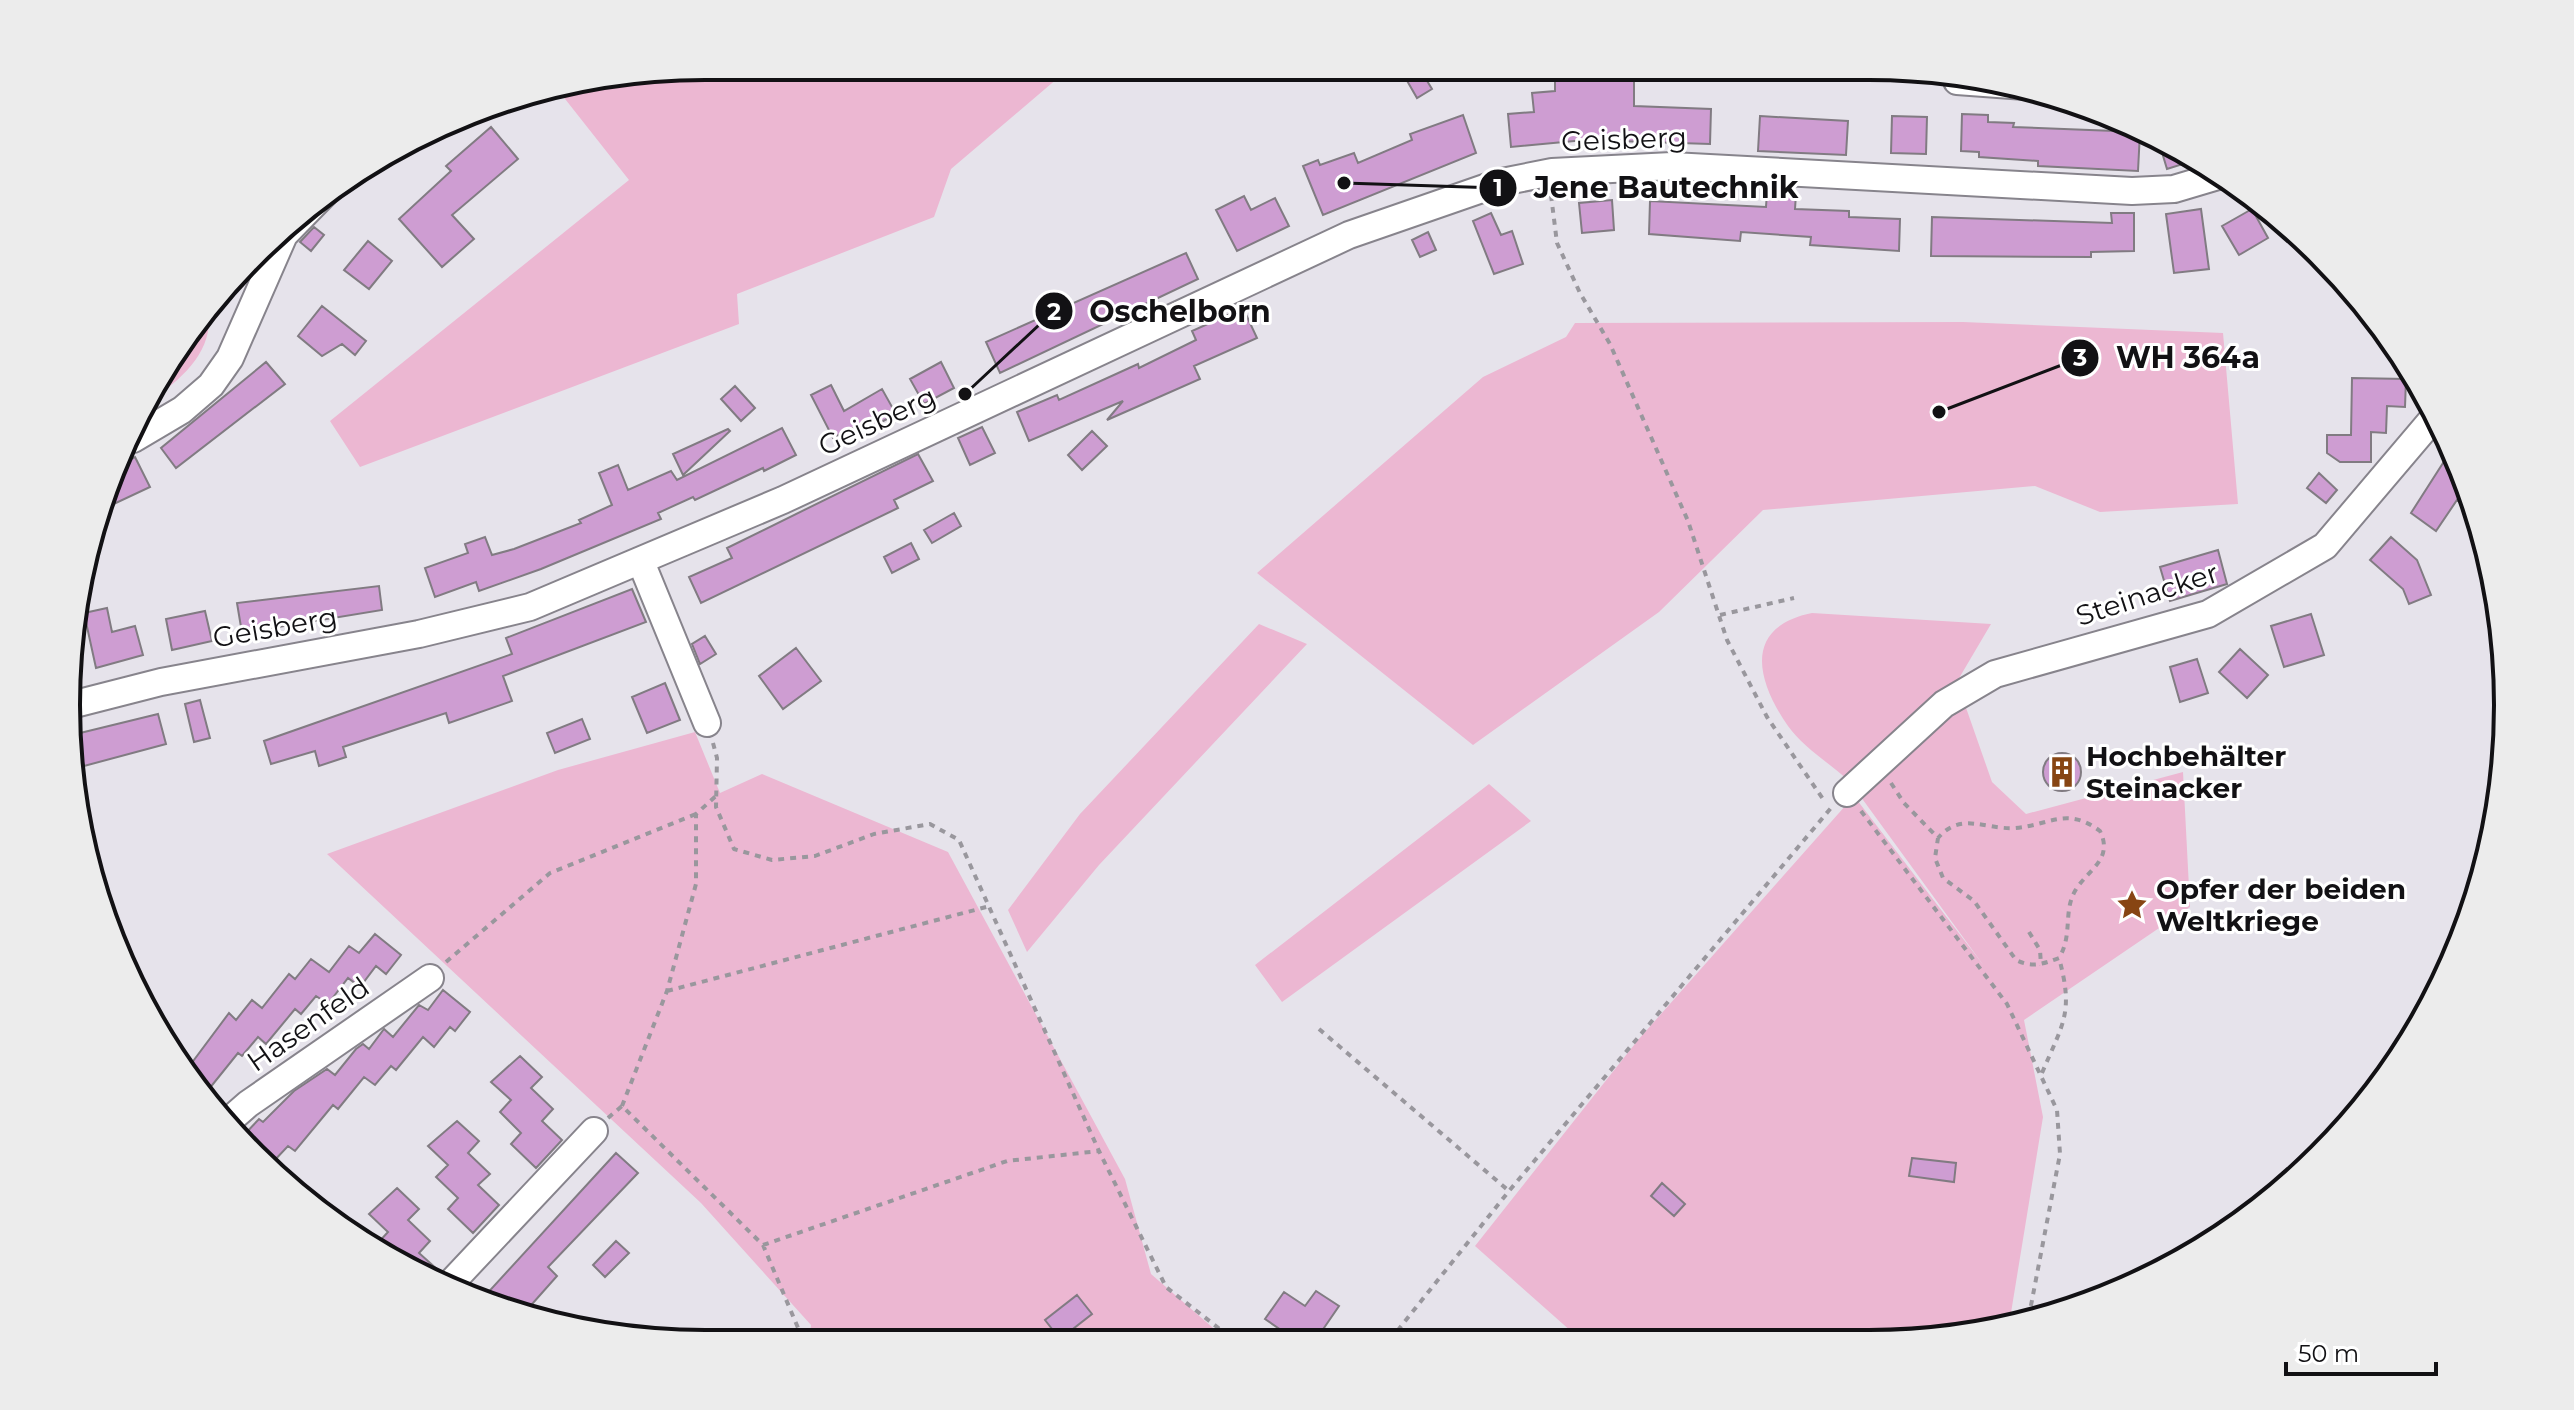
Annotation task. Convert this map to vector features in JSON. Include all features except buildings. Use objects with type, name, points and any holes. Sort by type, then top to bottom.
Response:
[{"type":"street","name":"Geisberg","points":[[80,703],[161,682],[408,636],[530,607],[783,500],[1349,235],[1502,182],[1552,172],[1672,166],[2132,191],[2174,189],[2207,179]]},
{"type":"street","points":[[142,434],[182,410],[211,385],[230,358],[278,249]]},
{"type":"street","name":"Steinacker","points":[[1838,801],[1944,704],[1995,674],[2208,614],[2325,546],[2428,425]]},
{"type":"street","points":[[641,562],[707,723]]},
{"type":"street","name":"Hasenfeld","points":[[234,1116],[430,978]]},
{"type":"street","points":[[456,1278],[594,1131]]},
{"type":"path","points":[[1552,172],[1557,243],[1580,293],[1610,344],[1688,521],[1727,640],[1767,717],[2007,1004],[2042,1073],[2057,1110],[2060,1154],[2030,1309]]},
{"type":"path","points":[[1720,615],[1794,598]]},
{"type":"path","points":[[707,723],[717,758],[716,807],[734,849],[772,860],[815,856],[874,834],[930,824],[959,840],[1099,1151],[1166,1287],[1221,1330]]},
{"type":"path","points":[[1890,782],[1918,819],[1938,838]]},
{"type":"path","points":[[430,978],[550,873],[696,814],[716,796]]},
{"type":"path","points":[[1398,1330],[1509,1191],[1838,801]]},
{"type":"path","points":[[594,1131],[622,1106],[667,991],[696,884],[696,814]]},
{"type":"path","points":[[2042,1073],[2068,1011],[2068,991],[2059,958],[2069,935],[2069,904],[2076,888],[2099,864],[2104,852],[2100,831],[2086,821],[2064,817],[2014,828],[1964,821],[1948,826],[1938,838],[1935,858],[1943,878],[1962,889],[1974,901],[2016,960],[2026,965],[2041,965],[2059,958]]},
{"type":"path","points":[[667,991],[991,906]]},
{"type":"path","points":[[2029,932],[2040,950],[2041,965]]},
{"type":"path","points":[[1319,1029],[1509,1191]]},
{"type":"path","points":[[622,1106],[763,1245],[799,1330]]},
{"type":"path","points":[[763,1245],[1007,1161],[1099,1151]]},
{"type":"shaded area","points":[[1056,80],[951,169],[934,217],[737,294],[739,324],[360,467],[330,421],[629,180],[563,96],[664,81]]},
{"type":"shaded area","points":[[1963,322],[2223,333],[2238,504],[2100,512],[2035,486],[1763,510],[1659,612],[1473,745],[1257,573],[1483,377],[1566,337],[1575,323]]},
{"type":"shaded area","points":[[209,325],[200,353],[165,390]]},
{"type":"shaded area","points":[[1812,613],[1991,624],[1955,685],[1848,780],[1788,726],[1777,709],[1763,674],[1762,658],[1766,643],[1775,630],[1790,620]]},
{"type":"shaded area","points":[[1259,624],[1307,644],[1099,865],[1027,952],[1008,910],[1080,814]]},
{"type":"shaded area","points":[[1964,702],[1992,782],[2026,814],[2183,772],[2190,907],[2024,1020],[2043,1117],[2011,1314],[1910,1329],[1570,1330],[1475,1246],[1638,1040],[1854,796],[1984,966],[1858,793]]},
{"type":"shaded area","points":[[695,732],[720,793],[762,774],[948,852],[1125,1179],[1151,1274],[1215,1330],[810,1330],[811,1325],[701,1203],[327,854],[558,770]]},
{"type":"shaded area","points":[[1489,784],[1531,821],[1282,1002],[1255,965]]},
{"type":"place","name":"Jene Bautechnik","points":[[1344,183]]},
{"type":"place","name":"Oschelborn","points":[[965,394]]},
{"type":"place","name":"WH 364a","points":[[1939,412]]},
{"type":"place","name":"Hochbehälter Steinacker","points":[[2062,772]]},
{"type":"place","name":"Opfer der beiden Weltkriege","points":[[2132,905]]}]
